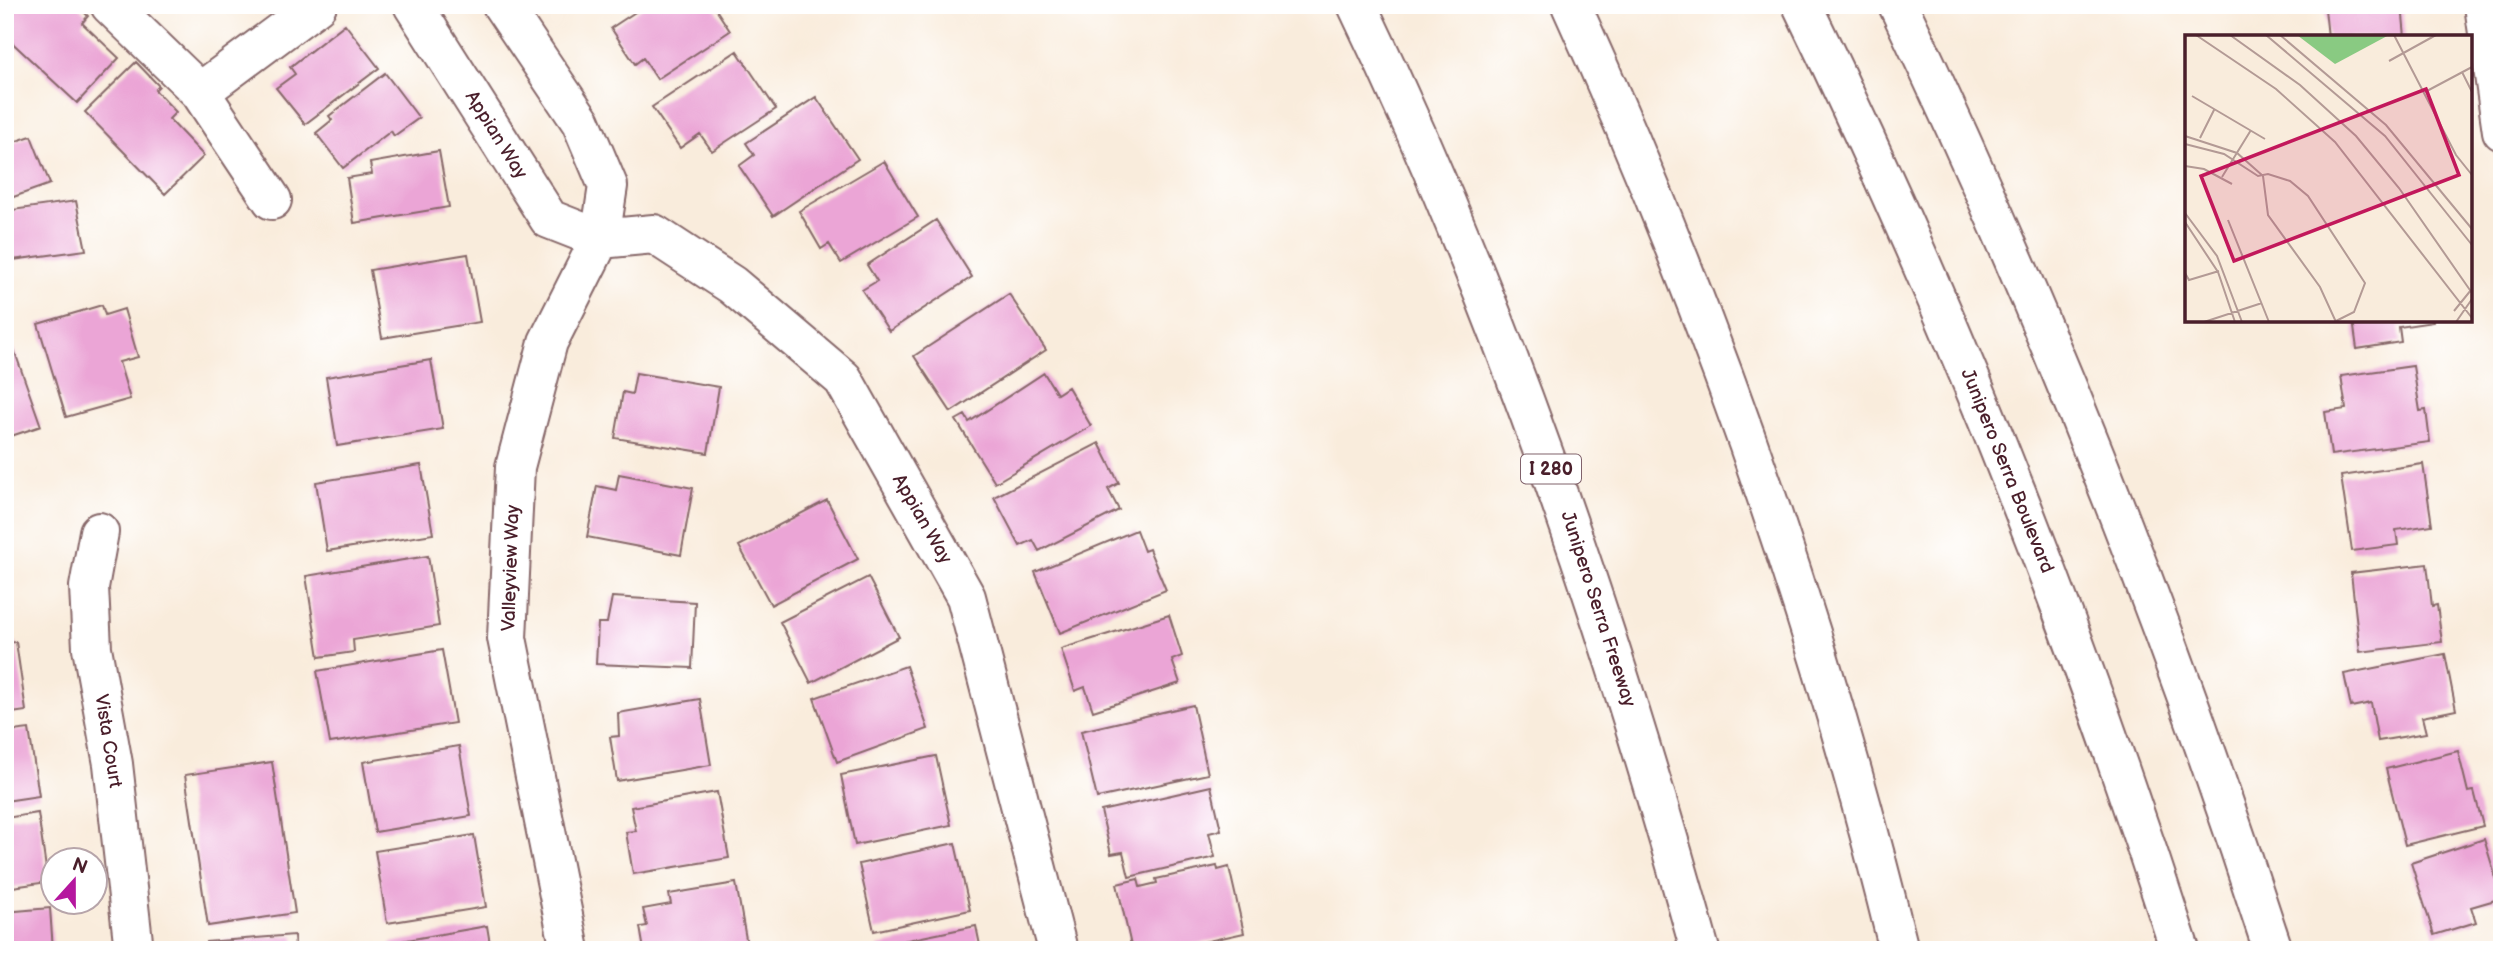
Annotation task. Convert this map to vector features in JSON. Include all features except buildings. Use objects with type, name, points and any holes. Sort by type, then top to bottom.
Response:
[{"type":"main road","points":[[110,5],[200,92],[272,200]]},
{"type":"main road","points":[[200,92],[317,5]]},
{"type":"main road","name":"Appian Way","points":[[413,5],[549,219],[600,239],[654,234],[732,285],[842,379],[966,597],[1058,950]]},
{"type":"main road","points":[[502,5],[581,122],[608,186],[600,239]]},
{"type":"main road","name":"Junipero Serra Freeway","points":[[1357,5],[1467,253],[1557,486],[1638,732],[1700,950]]},
{"type":"main road","points":[[1571,5],[1686,277],[1775,523],[1848,761],[1899,950]]},
{"type":"main road","name":"Junipero Serra Boulevard","points":[[1802,5],[1902,220],[2012,480],[2112,743],[2180,950]]},
{"type":"main road","points":[[1898,5],[1983,190],[2090,440],[2205,749],[2273,950]]},
{"type":"main road","points":[[2491,19],[2502,131]]},
{"type":"main road","name":"Valleyview Way","points":[[570,950],[507,638],[515,467],[548,342],[600,239]]},
{"type":"main road","name":"Vista Court","points":[[99,532],[89,587],[92,648],[113,764],[134,950]]}]
